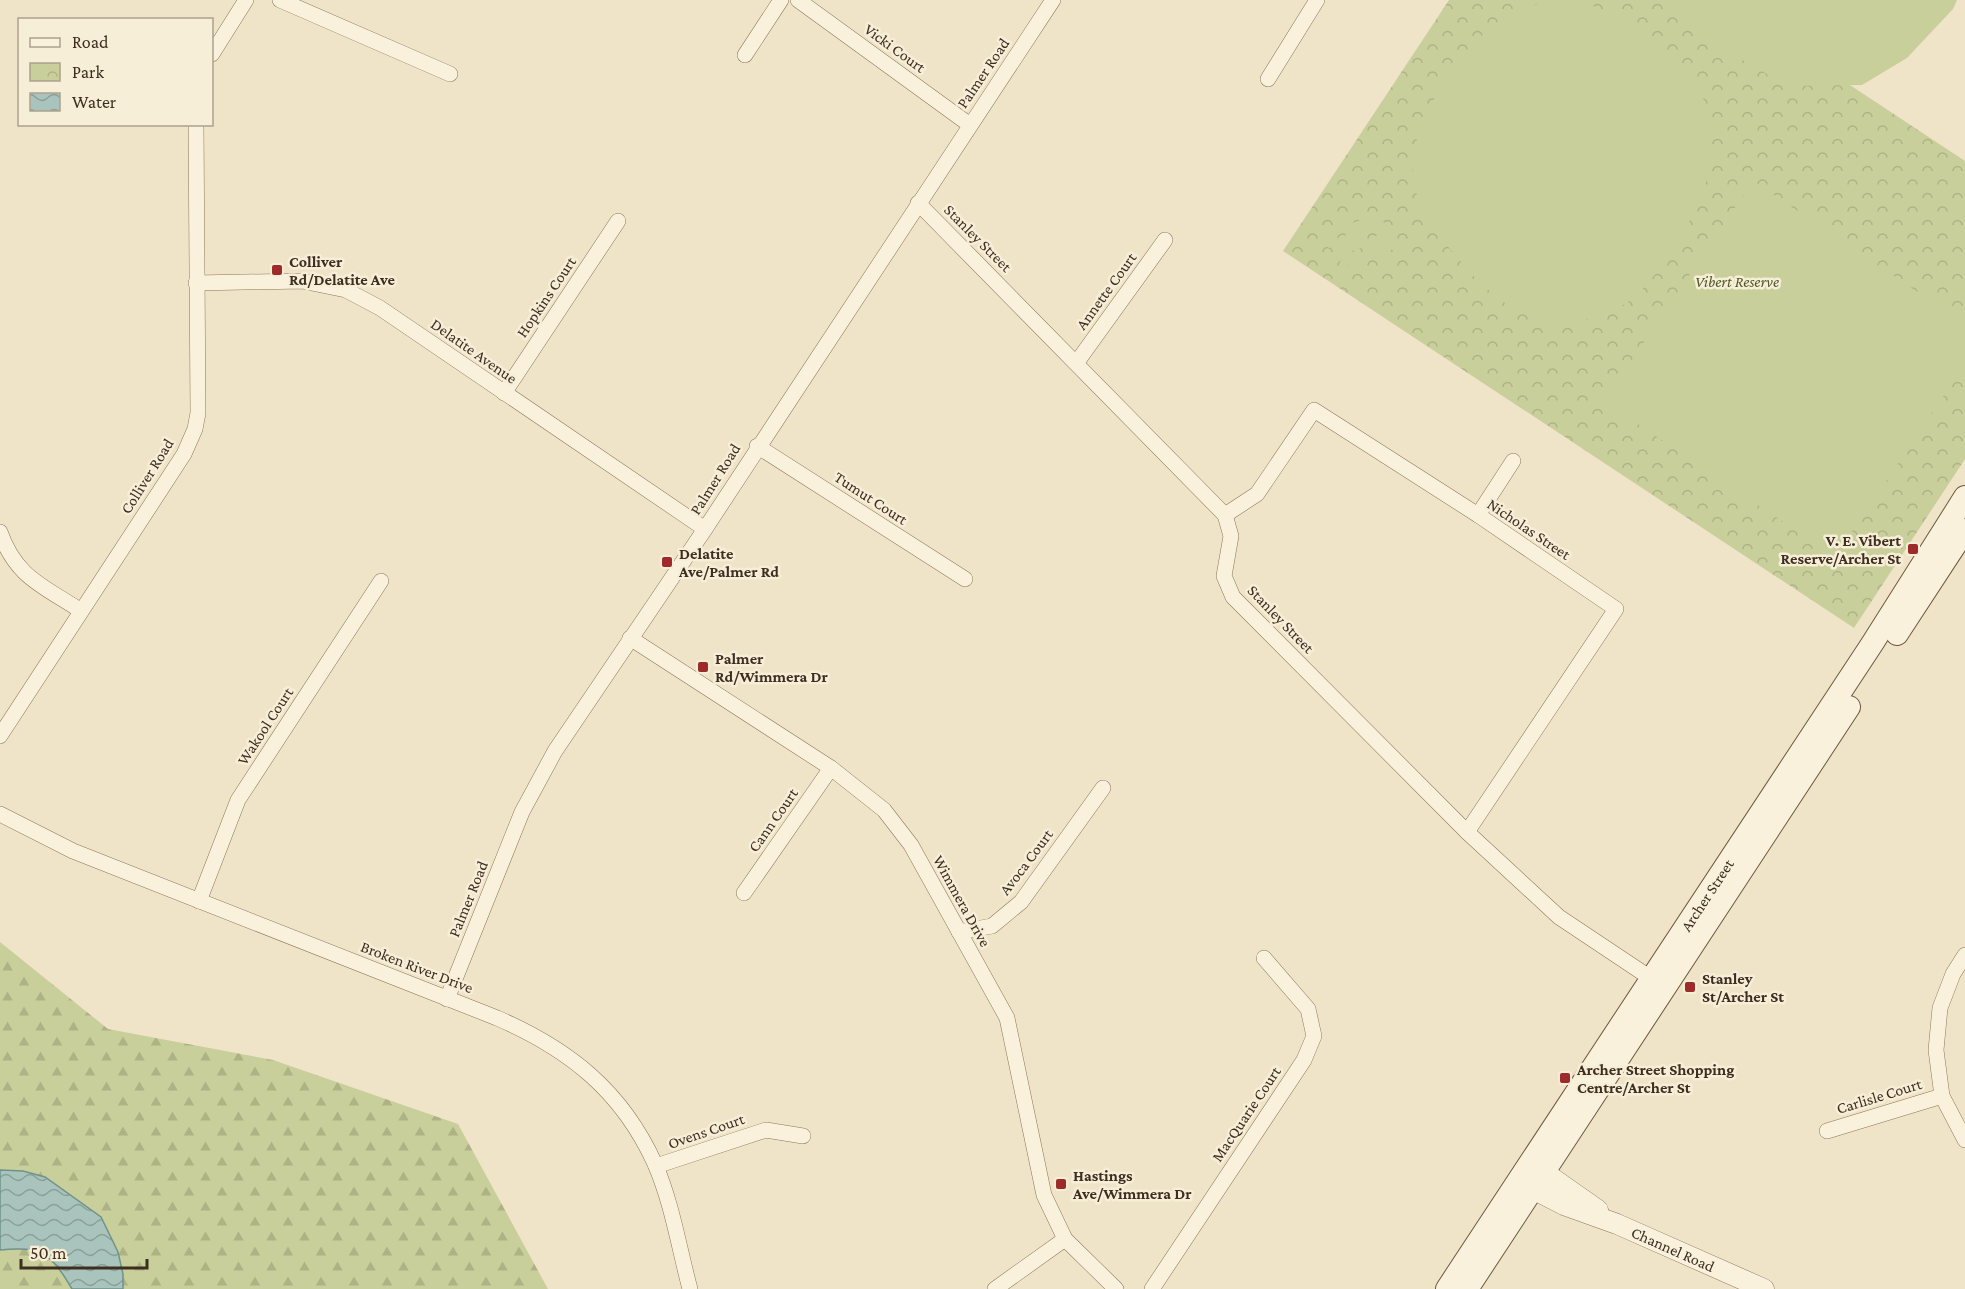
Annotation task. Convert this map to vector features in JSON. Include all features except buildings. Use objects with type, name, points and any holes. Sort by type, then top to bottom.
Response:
[{"type":"main road","name":"Archer Street","points":[[1911,599],[1965,497]]},
{"type":"main road","name":"Archer Street","points":[[1467,1289],[1532,1177],[1657,983],[1911,599],[1965,530]]},
{"type":"main road","name":"Archer Street","points":[[1447,1289],[1532,1177]]},
{"type":"street","points":[[213,52],[246,0]]},
{"type":"street","points":[[280,0],[450,74]]},
{"type":"street","points":[[745,55],[781,0]]},
{"type":"street","name":"Vicki Court","points":[[798,0],[970,125]]},
{"type":"street","name":"Palmer Road","points":[[447,999],[522,812],[555,750],[705,529],[757,446],[1053,0]]},
{"type":"street","points":[[1268,79],[1317,0]]},
{"type":"street","name":"Colliver Road","points":[[0,736],[184,454],[192,438],[198,413],[195,126]]},
{"type":"street","name":"Stanley Street","points":[[918,203],[1077,362],[1225,515],[1231,536],[1224,576],[1233,597],[1467,832],[1560,917],[1657,983]]},
{"type":"street","name":"Hopkins Court","points":[[504,393],[618,221]]},
{"type":"street","name":"Annette Court","points":[[1077,362],[1165,240]]},
{"type":"street","name":"Delatite Avenue","points":[[196,283],[302,281],[346,290],[380,308],[705,529]]},
{"type":"street","name":"Nicholas Street","points":[[1225,515],[1257,494],[1314,410],[1478,515],[1616,609],[1467,832]]},
{"type":"street","name":"Tumut Court","points":[[757,446],[965,579]]},
{"type":"street","points":[[1478,515],[1513,461]]},
{"type":"street","points":[[0,532],[7,551],[25,575],[81,611]]},
{"type":"street","name":"Wakool Court","points":[[199,901],[238,800],[381,581]]},
{"type":"street","name":"Wimmera Drive","points":[[630,638],[831,768],[884,810],[911,845],[1006,1018],[1044,1196],[1065,1239],[1116,1289]]},
{"type":"street","name":"Cann Court","points":[[744,893],[831,768]]},
{"type":"street","name":"Avoca Court","points":[[959,932],[992,926],[1021,902],[1103,788]]},
{"type":"street","name":"Broken River Drive","points":[[0,814],[73,851],[525,1030],[574,1060],[617,1102],[635,1127],[656,1167],[690,1289]]},
{"type":"street","points":[[1965,955],[1953,974],[1940,1008],[1936,1050],[1942,1096],[1965,1140]]},
{"type":"street","name":"MacQuarie Court","points":[[1152,1289],[1304,1060],[1314,1036],[1308,1009],[1264,958]]},
{"type":"street","name":"Carlisle Court","points":[[1827,1131],[1942,1096]]},
{"type":"street","name":"Ovens Court","points":[[656,1167],[766,1130],[803,1136]]},
{"type":"street","name":"Channel Road","points":[[1532,1177],[1617,1224],[1764,1289]]},
{"type":"street","points":[[995,1289],[1065,1239]]},
{"type":"green space","name":"Vibert Reserve","points":[[1449,0],[1721,0],[1965,161],[1965,459],[1854,628],[1283,251]]},
{"type":"green space","points":[[1554,0],[1593,6],[1617,17],[1681,65],[1694,80],[1703,98],[1709,126],[1711,155],[1703,191],[1684,232],[1645,287],[1632,299],[1605,314],[1571,322],[1539,320],[1516,310],[1495,296],[1476,279],[1442,239],[1428,219],[1413,182],[1420,125],[1432,102],[1464,57],[1485,32],[1500,20],[1522,9]]},
{"type":"green space","points":[[1674,0],[1957,0],[1953,9],[1907,58],[1862,85],[1788,86],[1704,38]]},
{"type":"green space","points":[[1753,181],[1965,324],[1965,364],[1835,557],[1604,401]]},
{"type":"green space","points":[[1378,214],[1380,219],[1323,240],[1321,234]]},
{"type":"green space","points":[[1384,222],[1386,228],[1328,248],[1326,242]]},
{"type":"green space","points":[[1394,230],[1396,236],[1338,256],[1336,250]]},
{"type":"green space","points":[[1398,241],[1400,247],[1342,267],[1340,261]]},
{"type":"green space","points":[[0,942],[108,1029],[273,1060],[458,1124],[548,1289],[0,1289]]},
{"type":"water","points":[[0,1170],[23,1171],[45,1177],[101,1217],[118,1252],[123,1274],[123,1289],[72,1289],[58,1267],[44,1254],[26,1249],[0,1250]]},
{"type":"place","name":"Colliver Rd/Delatite Ave","points":[[277,270]]},
{"type":"place","name":"V. E. Vibert Reserve/Archer St","points":[[1913,549]]},
{"type":"place","name":"Delatite Ave/Palmer Rd","points":[[667,562]]},
{"type":"place","name":"Palmer Rd/Wimmera Dr","points":[[703,667]]},
{"type":"place","name":"Stanley St/Archer St","points":[[1690,987]]},
{"type":"place","name":"Archer Street Shopping Centre/Archer St","points":[[1565,1078]]},
{"type":"place","name":"Hastings Ave/Wimmera Dr","points":[[1061,1184]]}]
